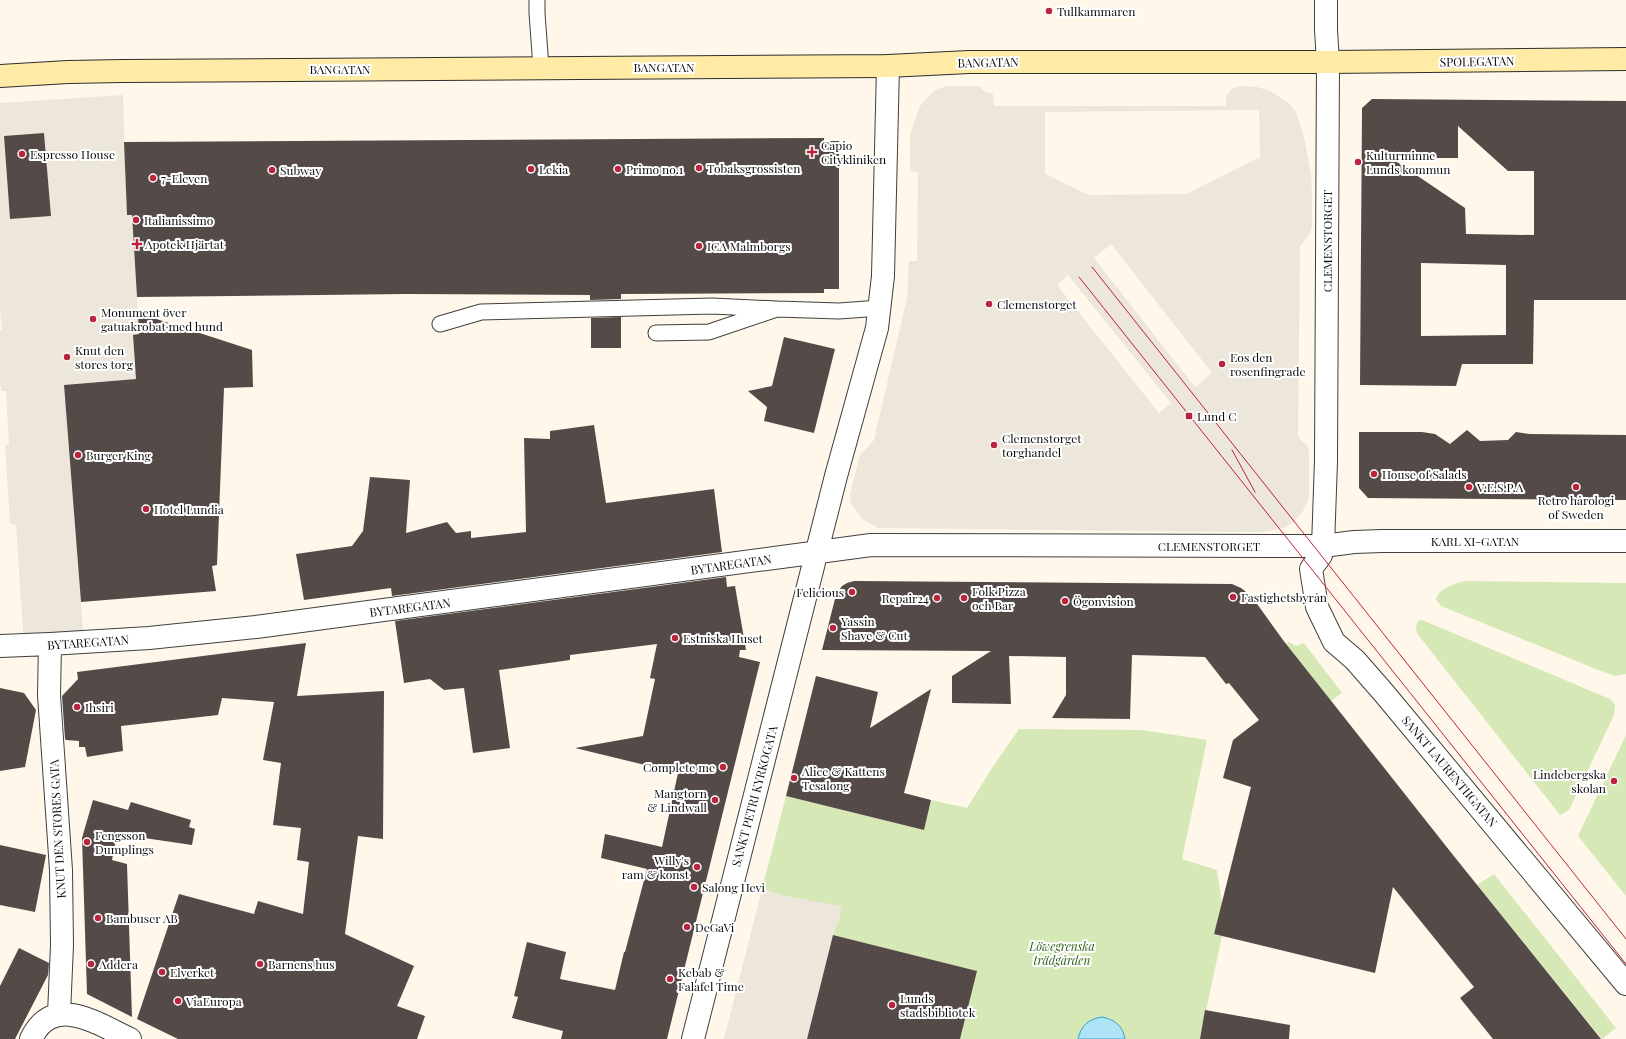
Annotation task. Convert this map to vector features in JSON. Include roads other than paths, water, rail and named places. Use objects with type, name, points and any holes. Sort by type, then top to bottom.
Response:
[{"type":"street","name":"CLEMENSTORGET","points":[[818,553],[871,545],[1323,546],[1326,454],[1328,62],[1326,0]]},
{"type":"street","name":"SPOLEGATAN","points":[[1328,62],[1626,59]]},
{"type":"street","name":"BANGATAN","points":[[0,76],[115,71],[888,66],[970,62],[1328,62]]},
{"type":"street","points":[[818,553],[836,476],[877,328],[880,308],[883,276],[888,66]]},
{"type":"street","name":"KARL XI-GATAN","points":[[1323,546],[1354,542],[1382,541],[1626,541]]},
{"type":"street","name":"SANKT LAURENTIIGATAN","points":[[1323,546],[1321,555],[1311,569],[1317,607],[1334,642],[1355,660],[1384,692],[1626,984]]},
{"type":"street","name":"BYTAREGATAN","points":[[0,646],[149,638],[264,626],[818,553]]},
{"type":"street","name":"SANKT PETRI KYRKOGATA","points":[[693,1039],[730,886],[818,553]]},
{"type":"street","name":"KNUT DEN STORES GATA","points":[[50,644],[49,695],[61,870],[62,945],[59,1014]]},
{"type":"street","points":[[31,1039],[46,1018],[59,1014],[75,1015],[130,1039]]},
{"type":"lane","points":[[537,0],[541,68]]},
{"type":"lane","points":[[440,324],[481,312],[712,306],[839,311],[880,308]]},
{"type":"lane","points":[[656,333],[709,332],[777,309]]},
{"type":"water","points":[[1102,1017],[1114,1021],[1122,1030],[1125,1039],[1078,1039],[1081,1030],[1089,1021]]},
{"type":"tram line","points":[[1092,267],[1626,939]]},
{"type":"tram line","points":[[1079,277],[1626,964]]},
{"type":"tram line","points":[[1232,450],[1255,492]]},
{"type":"place","name":"Tullkammaren","points":[[1049,11]]},
{"type":"place","name":"Capio Citykliniken","points":[[812,152]]},
{"type":"place","name":"Espresso House","points":[[22,154]]},
{"type":"place","name":"Kulturminne Lunds kommun","points":[[1358,162]]},
{"type":"place","name":"Tobaksgrossisten","points":[[699,168]]},
{"type":"place","name":"Lekia","points":[[531,169]]},
{"type":"place","name":"Primo no.1","points":[[618,169]]},
{"type":"place","name":"Subway","points":[[272,170]]},
{"type":"place","name":"7-Eleven","points":[[153,178]]},
{"type":"place","name":"Italianissimo","points":[[136,220]]},
{"type":"place","name":"Apotek Hjärtat","points":[[137,244]]},
{"type":"place","name":"ICA Malmborgs","points":[[699,246]]},
{"type":"place","name":"Clemenstorget","points":[[989,304]]},
{"type":"place","name":"Monument över gatuakrobat med hund","points":[[93,319]]},
{"type":"place","name":"Knut den stores torg","points":[[67,357]]},
{"type":"place","name":"Eos den rosenfingrade","points":[[1222,364]]},
{"type":"place","name":"Lund C","points":[[1189,416]]},
{"type":"place","name":"Clemenstorget torghandel","points":[[994,445]]},
{"type":"place","name":"Burger King","points":[[78,455]]},
{"type":"place","name":"House of Salads","points":[[1374,474]]},
{"type":"place","name":"V.E.S.P.A","points":[[1469,487]]},
{"type":"place","name":"Retro hårologi of Sweden","points":[[1576,487]]},
{"type":"place","name":"Hotel Lundia","points":[[146,509]]},
{"type":"place","name":"Felicious","points":[[852,592]]},
{"type":"place","name":"Fastighetsbyrån","points":[[1233,597]]},
{"type":"place","name":"Repair24","points":[[937,598]]},
{"type":"place","name":"Folk Pizza och Bar","points":[[964,598]]},
{"type":"place","name":"Ögonvision","points":[[1065,601]]},
{"type":"place","name":"Yassin Shave & Cut","points":[[833,628]]},
{"type":"place","name":"Estniska Huset","points":[[675,638]]},
{"type":"place","name":"Ihsiri","points":[[77,707]]},
{"type":"place","name":"Complete me","points":[[723,767]]},
{"type":"place","name":"Alice & Kattens Tesalong","points":[[794,778]]},
{"type":"place","name":"Lindebergska skolan","points":[[1614,781]]},
{"type":"place","name":"Mangtorn & Lindwall","points":[[715,800]]},
{"type":"place","name":"Fengsson Dumplings","points":[[87,842]]},
{"type":"place","name":"Willy's ram & konst","points":[[697,867]]},
{"type":"place","name":"Salong Hevi","points":[[694,887]]},
{"type":"place","name":"Bambuser AB","points":[[98,918]]},
{"type":"place","name":"DeGaVi","points":[[687,927]]},
{"type":"place","name":"Addera","points":[[91,964]]},
{"type":"place","name":"Barnens hus","points":[[260,964]]},
{"type":"place","name":"Elverket","points":[[162,972]]},
{"type":"place","name":"Kebab & Falafel Time","points":[[670,979]]},
{"type":"place","name":"ViaEuropa","points":[[178,1001]]},
{"type":"place","name":"Lunds stadsbibliotek","points":[[892,1005]]},
{"type":"park label","name":"Löwegrenska trädgården","points":[[1062,953]]}]
